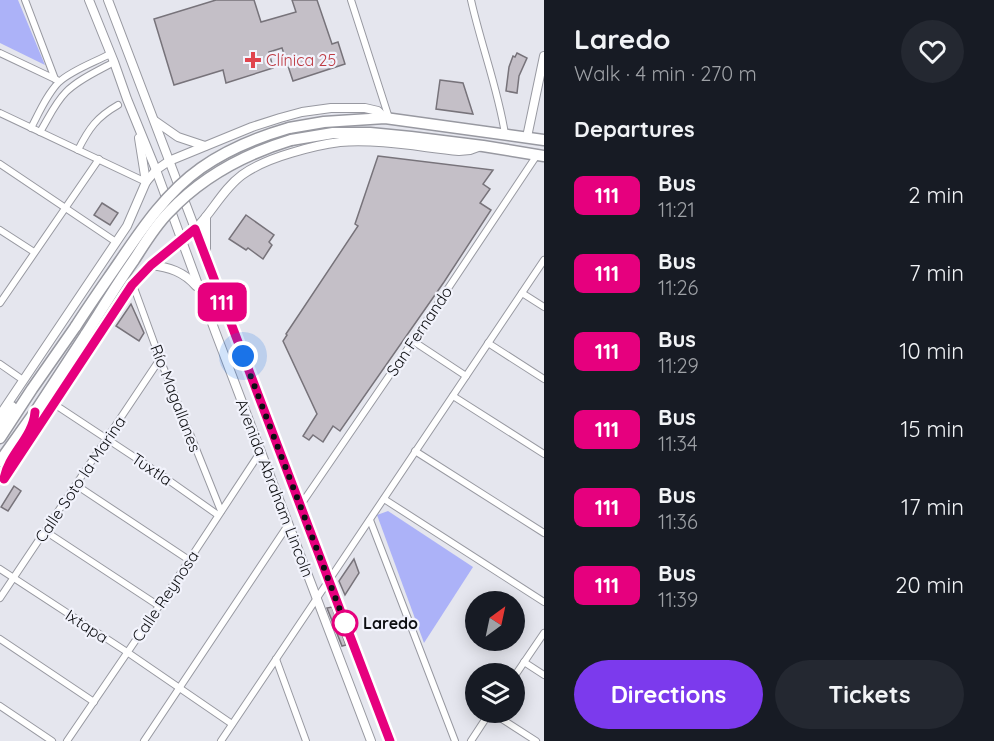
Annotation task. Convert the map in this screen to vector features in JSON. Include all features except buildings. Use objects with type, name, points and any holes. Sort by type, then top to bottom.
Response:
[{"type":"highway","points":[[0,461],[35,412],[153,232],[177,203],[225,168],[290,134],[324,122],[387,119],[544,140]]},
{"type":"highway","points":[[0,438],[144,226],[160,206],[200,168],[235,148],[269,134],[348,132],[483,146],[540,156]]},
{"type":"highway","points":[[0,424],[21,395],[32,389]]},
{"type":"highway","points":[[2,482],[7,467],[32,426],[35,412]]},
{"type":"main road","name":"Avenida Abraham Lincoln","points":[[89,0],[156,170],[215,332],[371,741]]},
{"type":"main road","points":[[108,0],[390,741]]},
{"type":"main road","points":[[154,121],[172,134],[205,146]]},
{"type":"main road","points":[[138,128],[146,182]]},
{"type":"main road","points":[[206,218],[207,260]]},
{"type":"main road","points":[[151,265],[179,272],[200,290]]},
{"type":"main road","points":[[209,316],[219,318],[225,310]]},
{"type":"main road","points":[[215,332],[219,328],[226,327],[233,331]]},
{"type":"street","points":[[26,0],[57,80]]},
{"type":"street","points":[[351,0],[387,119]]},
{"type":"street","points":[[471,0],[501,109],[505,134]]},
{"type":"street","points":[[0,53],[57,80]]},
{"type":"street","points":[[527,137],[544,56]]},
{"type":"street","points":[[31,128],[57,80],[112,58]]},
{"type":"street","points":[[40,132],[67,91],[112,58]]},
{"type":"street","points":[[78,70],[82,80]]},
{"type":"street","points":[[48,98],[57,104]]},
{"type":"street","points":[[78,150],[97,119],[118,105]]},
{"type":"street","points":[[0,416],[127,226],[146,182],[156,170],[169,161],[255,126],[316,110],[366,108],[378,111],[387,119]]},
{"type":"street","points":[[0,113],[146,182]]},
{"type":"street","points":[[2,482],[132,285],[151,265],[206,218],[225,191],[242,175],[269,161],[298,151],[339,142],[387,142],[459,151],[483,146]]},
{"type":"street","name":"San Fernando","points":[[300,506],[540,156]]},
{"type":"street","points":[[1,300],[99,159]]},
{"type":"street","points":[[0,164],[116,242]]},
{"type":"street","points":[[0,230],[34,252]]},
{"type":"street","points":[[221,741],[544,260]]},
{"type":"street","name":"Río Magallanes","points":[[132,285],[220,513]]},
{"type":"street","points":[[522,293],[544,307]]},
{"type":"street","points":[[413,340],[466,376]]},
{"type":"street","points":[[488,343],[544,379]]},
{"type":"street","name":"Calle Soto la Marina","points":[[0,598],[160,359]]},
{"type":"street","points":[[0,364],[23,380]]},
{"type":"street","points":[[453,396],[544,454]]},
{"type":"street","name":"Tuxtla","points":[[54,404],[220,513]]},
{"type":"street","name":"Calle Reynosa","points":[[67,741],[261,451]]},
{"type":"street","points":[[415,451],[544,533]]},
{"type":"street","points":[[76,485],[189,560]]},
{"type":"street","points":[[384,499],[544,602]]},
{"type":"street","points":[[370,520],[455,741]]},
{"type":"street","points":[[144,741],[288,525]]},
{"type":"street","points":[[45,531],[159,606]]},
{"type":"street","name":"Ixtapa","points":[[0,569],[232,724]]},
{"type":"street","points":[[544,633],[525,662],[544,675]]},
{"type":"street","points":[[0,639],[94,702]]},
{"type":"street","points":[[276,659],[306,741]]},
{"type":"street","points":[[0,706],[52,741]]},
{"type":"street","points":[[471,741],[483,723]]},
{"type":"street","points":[[508,723],[536,741]]},
{"type":"shaded area","points":[[0,0],[18,0],[45,65],[0,43]]},
{"type":"shaded area","points":[[388,511],[473,567],[424,643],[377,515]]},
{"type":"bus line","name":"111","points":[[35,412],[32,426],[7,467],[4,479],[132,285],[151,265],[195,229],[390,741]]},
{"type":"place","name":"Clínica 25","points":[[253,60]]},
{"type":"place","name":"Laredo","points":[[345,623]]},
{"type":"route","points":[[243,356],[345,623]]}]
